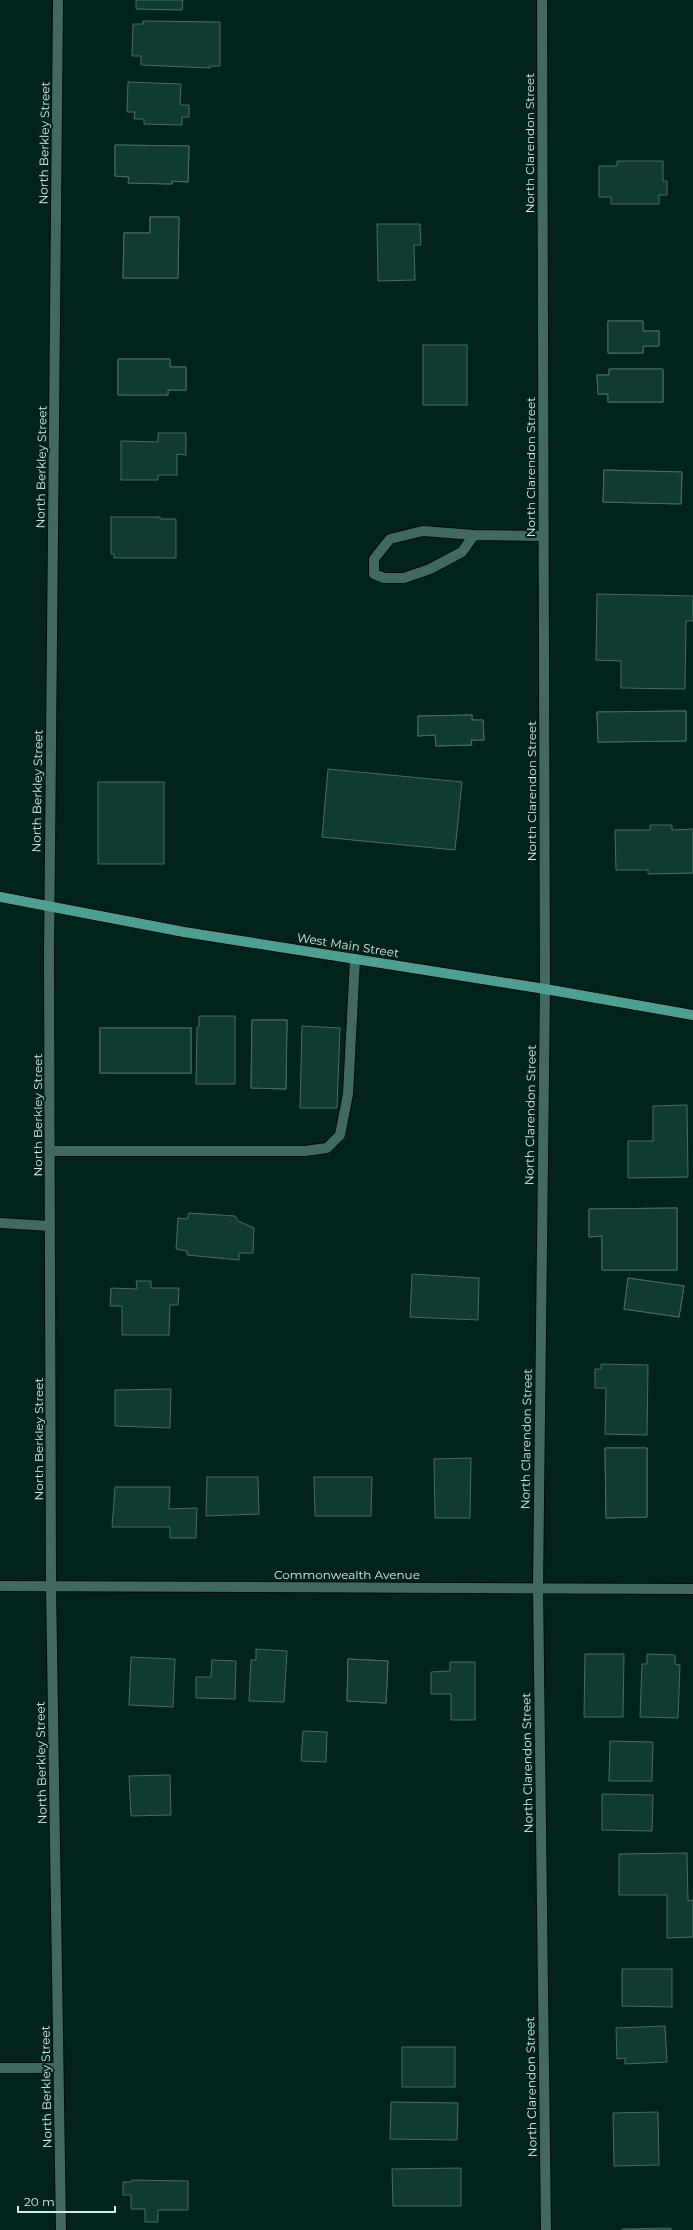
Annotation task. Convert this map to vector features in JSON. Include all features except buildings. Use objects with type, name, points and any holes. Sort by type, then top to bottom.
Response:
[{"type":"main road","name":"West Main Street","points":[[0,897],[184,932],[545,989],[693,1015]]},
{"type":"street","name":"North Berkley Street","points":[[58,0],[49,906],[51,1586],[61,2230]]},
{"type":"street","name":"North Clarendon Street","points":[[542,0],[545,989],[538,1587],[546,2230]]},
{"type":"street","points":[[474,536],[462,552],[430,569],[404,578],[384,578],[374,574],[374,559],[390,539],[423,531],[474,536],[543,536]]},
{"type":"street","points":[[50,1151],[305,1151],[327,1148],[340,1136],[348,1094],[355,959]]},
{"type":"street","points":[[0,1223],[50,1226]]},
{"type":"street","name":"Commonwealth Avenue","points":[[0,1586],[538,1587],[693,1589]]},
{"type":"street","points":[[0,2068],[58,2068]]}]
